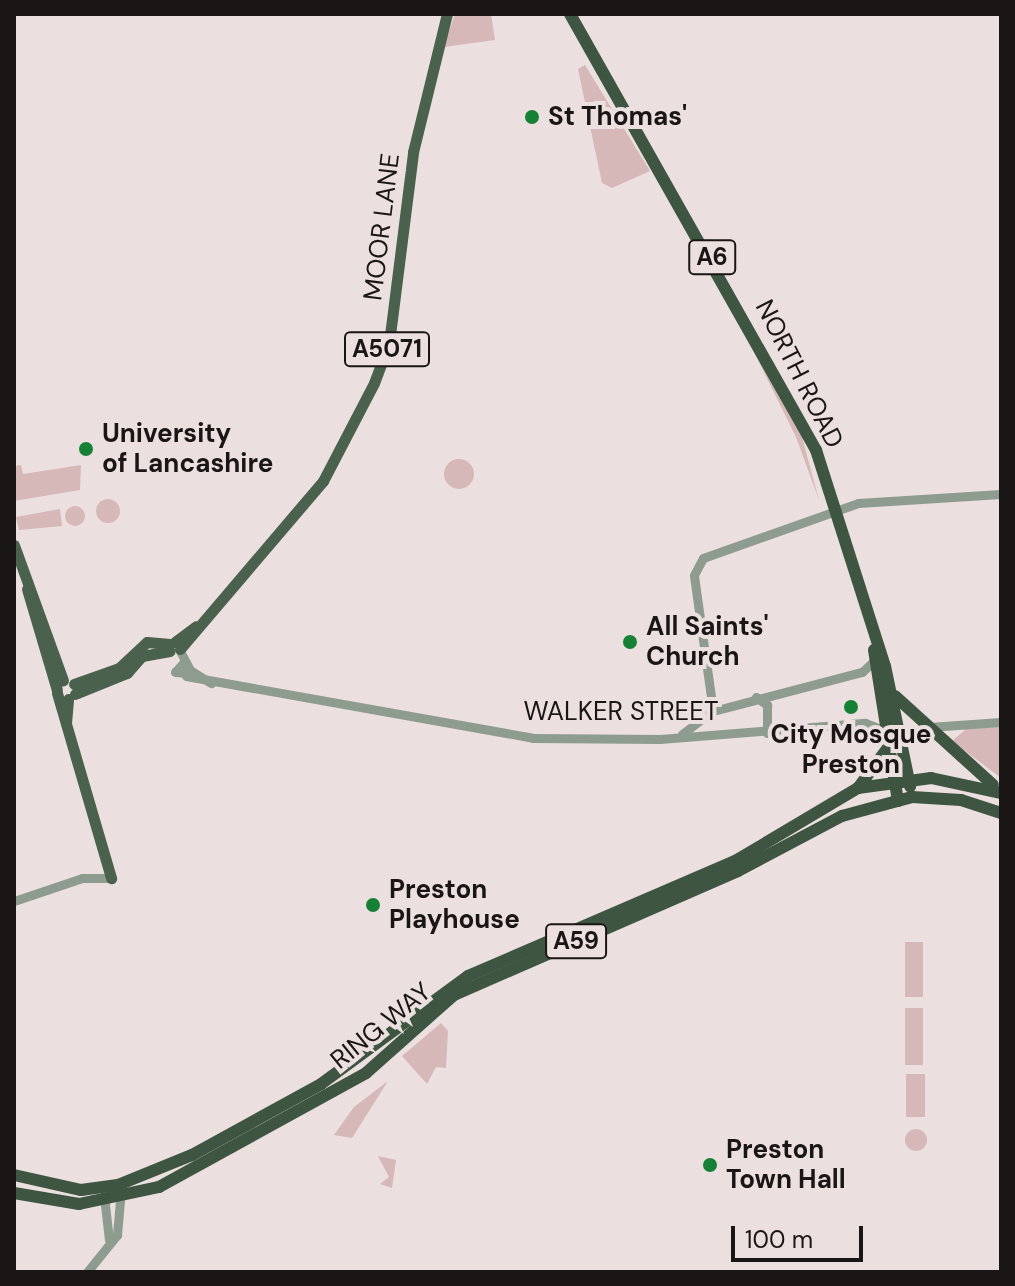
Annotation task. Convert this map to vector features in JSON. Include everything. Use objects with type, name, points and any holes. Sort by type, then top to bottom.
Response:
[{"type":"highway","name":"NORTH ROAD","points":[[570,14],[770,361],[838,508],[874,654],[889,738],[902,779]]},
{"type":"highway","name":"NORTH ROAD","points":[[874,654],[893,694],[902,779]]},
{"type":"highway","points":[[893,694],[940,744],[1001,792]]},
{"type":"highway","name":"RING WAY","points":[[858,788],[889,738]]},
{"type":"highway","name":"RING WAY","points":[[14,1193],[38,1202],[105,1203],[198,1169],[366,1073],[454,995],[666,898],[858,788],[902,779],[1001,792]]},
{"type":"highway","name":"A6","points":[[902,779],[912,797]]},
{"type":"highway","name":"A6","points":[[898,801],[902,779]]},
{"type":"highway","name":"RING WAY","points":[[14,1175],[65,1189],[103,1187],[118,1185],[192,1155],[321,1084],[468,976],[724,878],[842,816],[912,797],[961,800],[1001,813]]},
{"type":"highway","points":[[118,1185],[120,1200]]},
{"type":"main road","name":"MOOR LANE","points":[[179,656],[196,626],[323,481],[374,383],[389,343],[413,152],[447,14]]},
{"type":"main road","points":[[14,545],[66,690],[66,726],[111,878]]},
{"type":"main road","points":[[66,690],[119,668],[147,642],[179,656]]},
{"type":"street","points":[[716,735],[709,715],[715,693],[694,575],[698,562],[838,508],[1001,494]]},
{"type":"street","points":[[671,738],[733,704],[862,672],[874,654]]},
{"type":"street","name":"WALKER STREET","points":[[179,656],[211,683],[533,738],[671,738],[767,733],[865,723],[889,738]]},
{"type":"street","points":[[715,693],[733,704]]},
{"type":"street","points":[[756,697],[767,705],[767,733]]},
{"type":"street","points":[[921,725],[1001,722]]},
{"type":"street","points":[[940,744],[946,725]]},
{"type":"street","points":[[14,901],[82,878],[111,878]]},
{"type":"street","points":[[103,1187],[109,1240]]},
{"type":"street","points":[[87,1272],[109,1240],[117,1235],[120,1200]]},
{"type":"shaded area","points":[[455,14],[491,14],[495,40],[444,47]]},
{"type":"shaded area","points":[[585,65],[650,171],[612,188],[602,183],[578,69]]},
{"type":"shaded area","points":[[745,334],[802,437],[819,500],[796,437]]},
{"type":"shaded area","points":[[459,459],[470,463],[474,474],[470,485],[459,489],[448,485],[444,474],[448,463]]},
{"type":"shaded area","points":[[21,465],[23,474],[81,465],[80,490],[14,501],[14,466]]},
{"type":"shaded area","points":[[108,499],[117,502],[120,511],[117,520],[108,523],[99,520],[96,511],[99,502]]},
{"type":"shaded area","points":[[75,506],[82,509],[85,516],[82,523],[75,526],[68,523],[65,516],[68,509]]},
{"type":"shaded area","points":[[60,509],[62,526],[19,530],[16,517]]},
{"type":"shaded area","points":[[1001,727],[1001,778],[952,741],[966,729]]},
{"type":"shaded area","points":[[905,942],[923,942],[923,997],[905,997]]},
{"type":"shaded area","points":[[905,1008],[923,1008],[923,1065],[905,1065]]},
{"type":"shaded area","points":[[441,1023],[448,1031],[446,1068],[436,1067],[427,1084],[402,1056]]},
{"type":"shaded area","points":[[906,1074],[925,1074],[925,1117],[906,1117]]},
{"type":"shaded area","points":[[388,1081],[352,1138],[334,1135],[354,1107]]},
{"type":"shaded area","points":[[916,1129],[924,1132],[927,1140],[924,1148],[916,1151],[908,1148],[905,1140],[908,1132]]},
{"type":"shaded area","points":[[378,1156],[396,1160],[392,1188],[380,1184],[389,1177]]},
{"type":"place","name":"St Thomas'","points":[[532,117]]},
{"type":"place","name":"University of Lancashire","points":[[86,449]]},
{"type":"place","name":"All Saints' Church","points":[[630,642]]},
{"type":"place","name":"City Mosque Preston","points":[[851,707]]},
{"type":"place","name":"Preston Playhouse","points":[[373,905]]},
{"type":"place","name":"Preston Town Hall","points":[[710,1165]]}]
